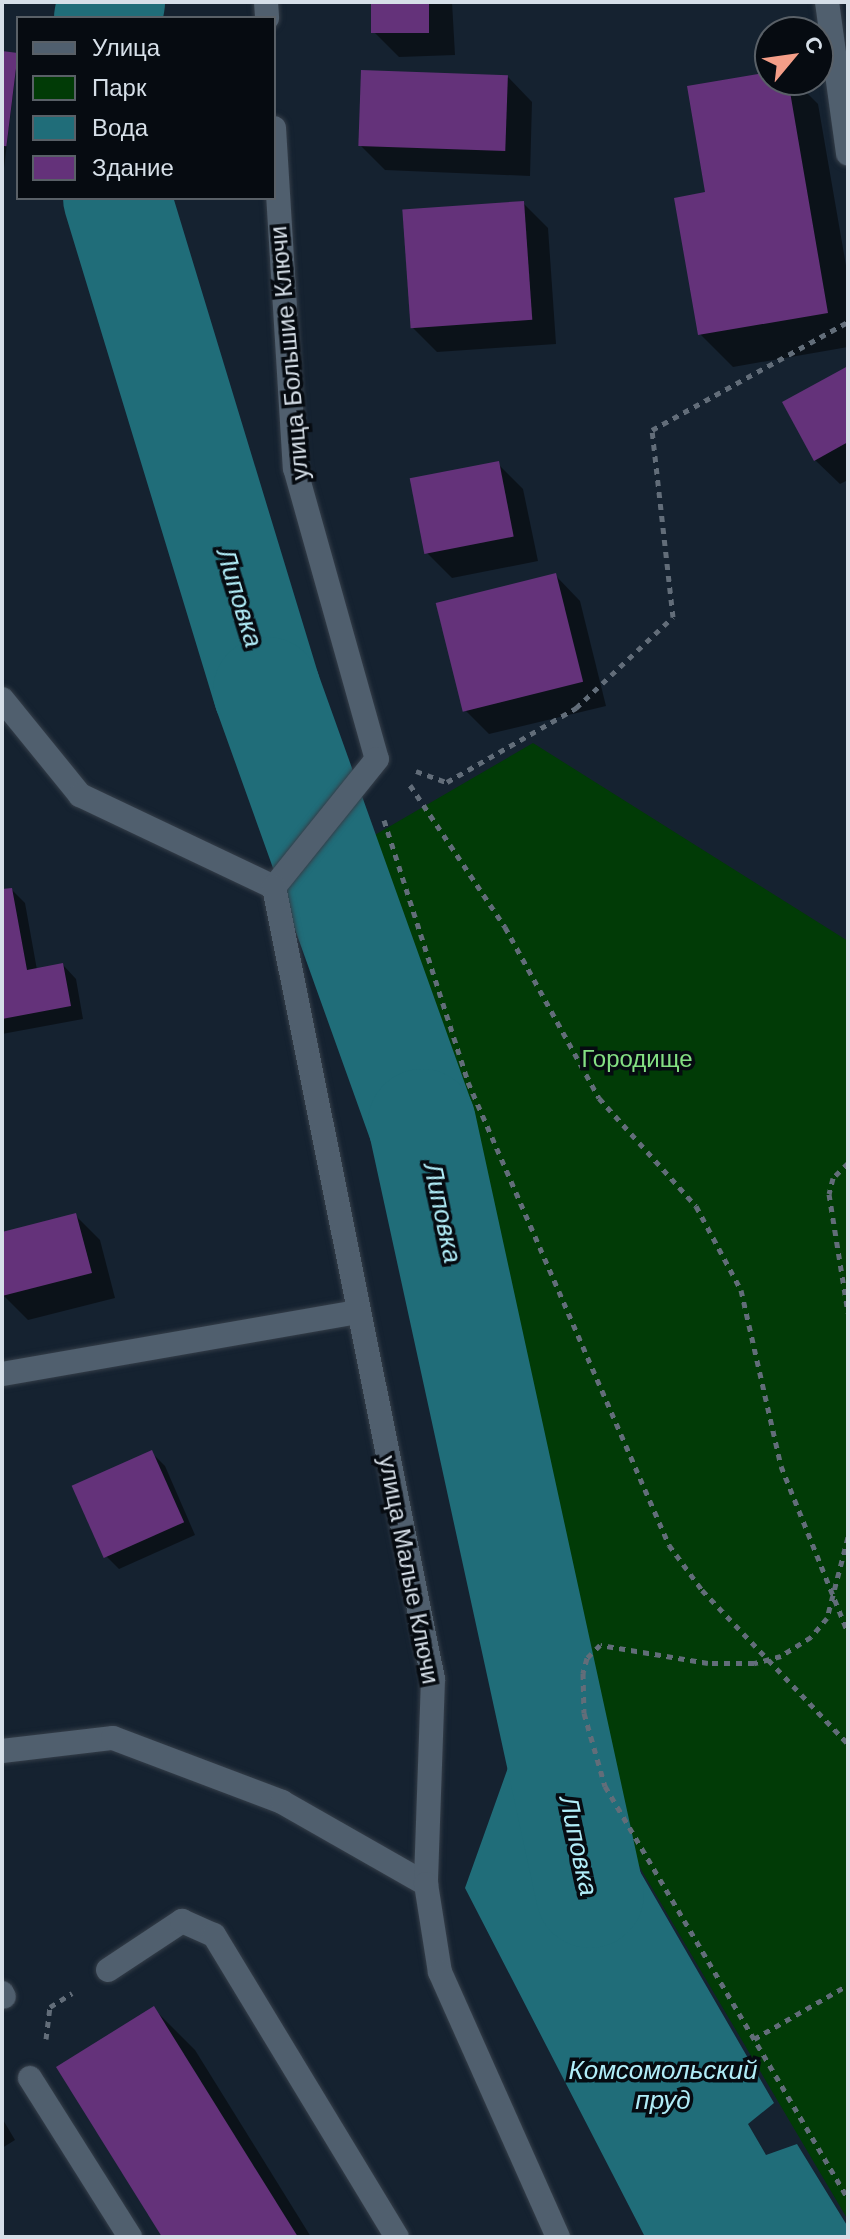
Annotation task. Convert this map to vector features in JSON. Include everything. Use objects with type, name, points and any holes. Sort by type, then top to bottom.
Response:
[{"type":"street","points":[[827,2],[848,154]]},
{"type":"street","name":"улица Большие Ключи","points":[[276,160],[295,468],[377,759]]},
{"type":"street","points":[[2,699],[80,795],[274,887],[377,759]]},
{"type":"street","name":"улица Малые Ключи","points":[[274,887],[433,1679],[426,1884],[440,1972],[558,2237]]},
{"type":"street","points":[[2,1374],[358,1312]]},
{"type":"street","points":[[2,1751],[113,1738],[282,1802],[426,1884]]},
{"type":"street","points":[[108,1970],[182,1921],[214,1935],[397,2237]]},
{"type":"street","points":[[34,2085],[130,2237]]},
{"type":"path","points":[[447,782],[576,708],[673,617],[652,430],[848,322]]},
{"type":"path","points":[[377,759],[385,830],[468,1082],[663,1531],[702,1590],[848,1744]]},
{"type":"path","points":[[403,775],[505,927],[599,1098],[696,1206],[741,1290],[781,1466],[848,1633]]},
{"type":"path","points":[[848,1163],[833,1178],[829,1194],[848,1312]]},
{"type":"path","points":[[848,1537],[833,1601],[811,1637],[767,1659],[708,1663],[600,1645],[587,1658],[583,1673],[584,1713],[605,1786],[848,2199]]},
{"type":"path","points":[[34,2085],[50,2007],[108,1970]]},
{"type":"path","points":[[754,2039],[848,1985]]},
{"type":"green space","name":"Городище","points":[[533,743],[848,941],[848,2220],[596,1793],[555,1676],[546,1600],[368,839]]},
{"type":"water","name":"Комсомольский пруд","points":[[560,1746],[605,1821],[597,1837],[609,1860],[627,1849],[774,2103],[748,2124],[766,2155],[797,2144],[848,2227],[848,2237],[645,2237],[465,1888],[515,1748]]},
{"type":"building","points":[[371,2],[429,2],[429,33],[371,33]]},
{"type":"building","points":[[2,51],[16,53],[6,146],[2,146]]},
{"type":"building","points":[[361,70],[508,75],[505,151],[358,146]]},
{"type":"building","points":[[754,75],[754,96],[791,96],[828,313],[698,335],[674,198],[705,192],[687,86]]},
{"type":"building","points":[[524,201],[532,320],[411,328],[402,210]]},
{"type":"building","points":[[848,366],[848,442],[814,461],[782,402]]},
{"type":"building","points":[[499,461],[514,537],[424,554],[410,478]]},
{"type":"building","points":[[556,573],[583,682],[463,712],[436,603]]},
{"type":"building","points":[[12,888],[27,970],[63,963],[71,1006],[2,1019],[2,889]]},
{"type":"building","points":[[76,1213],[92,1273],[2,1296],[2,1232]]},
{"type":"building","points":[[152,1450],[184,1522],[104,1558],[72,1486]]},
{"type":"building","points":[[154,2006],[298,2237],[162,2237],[56,2067]]},
{"type":"waterway","name":"Липовка","points":[[108,16],[111,2]]},
{"type":"waterway","name":"Липовка","points":[[118,200],[267,691],[422,1123],[590,1894]]}]
